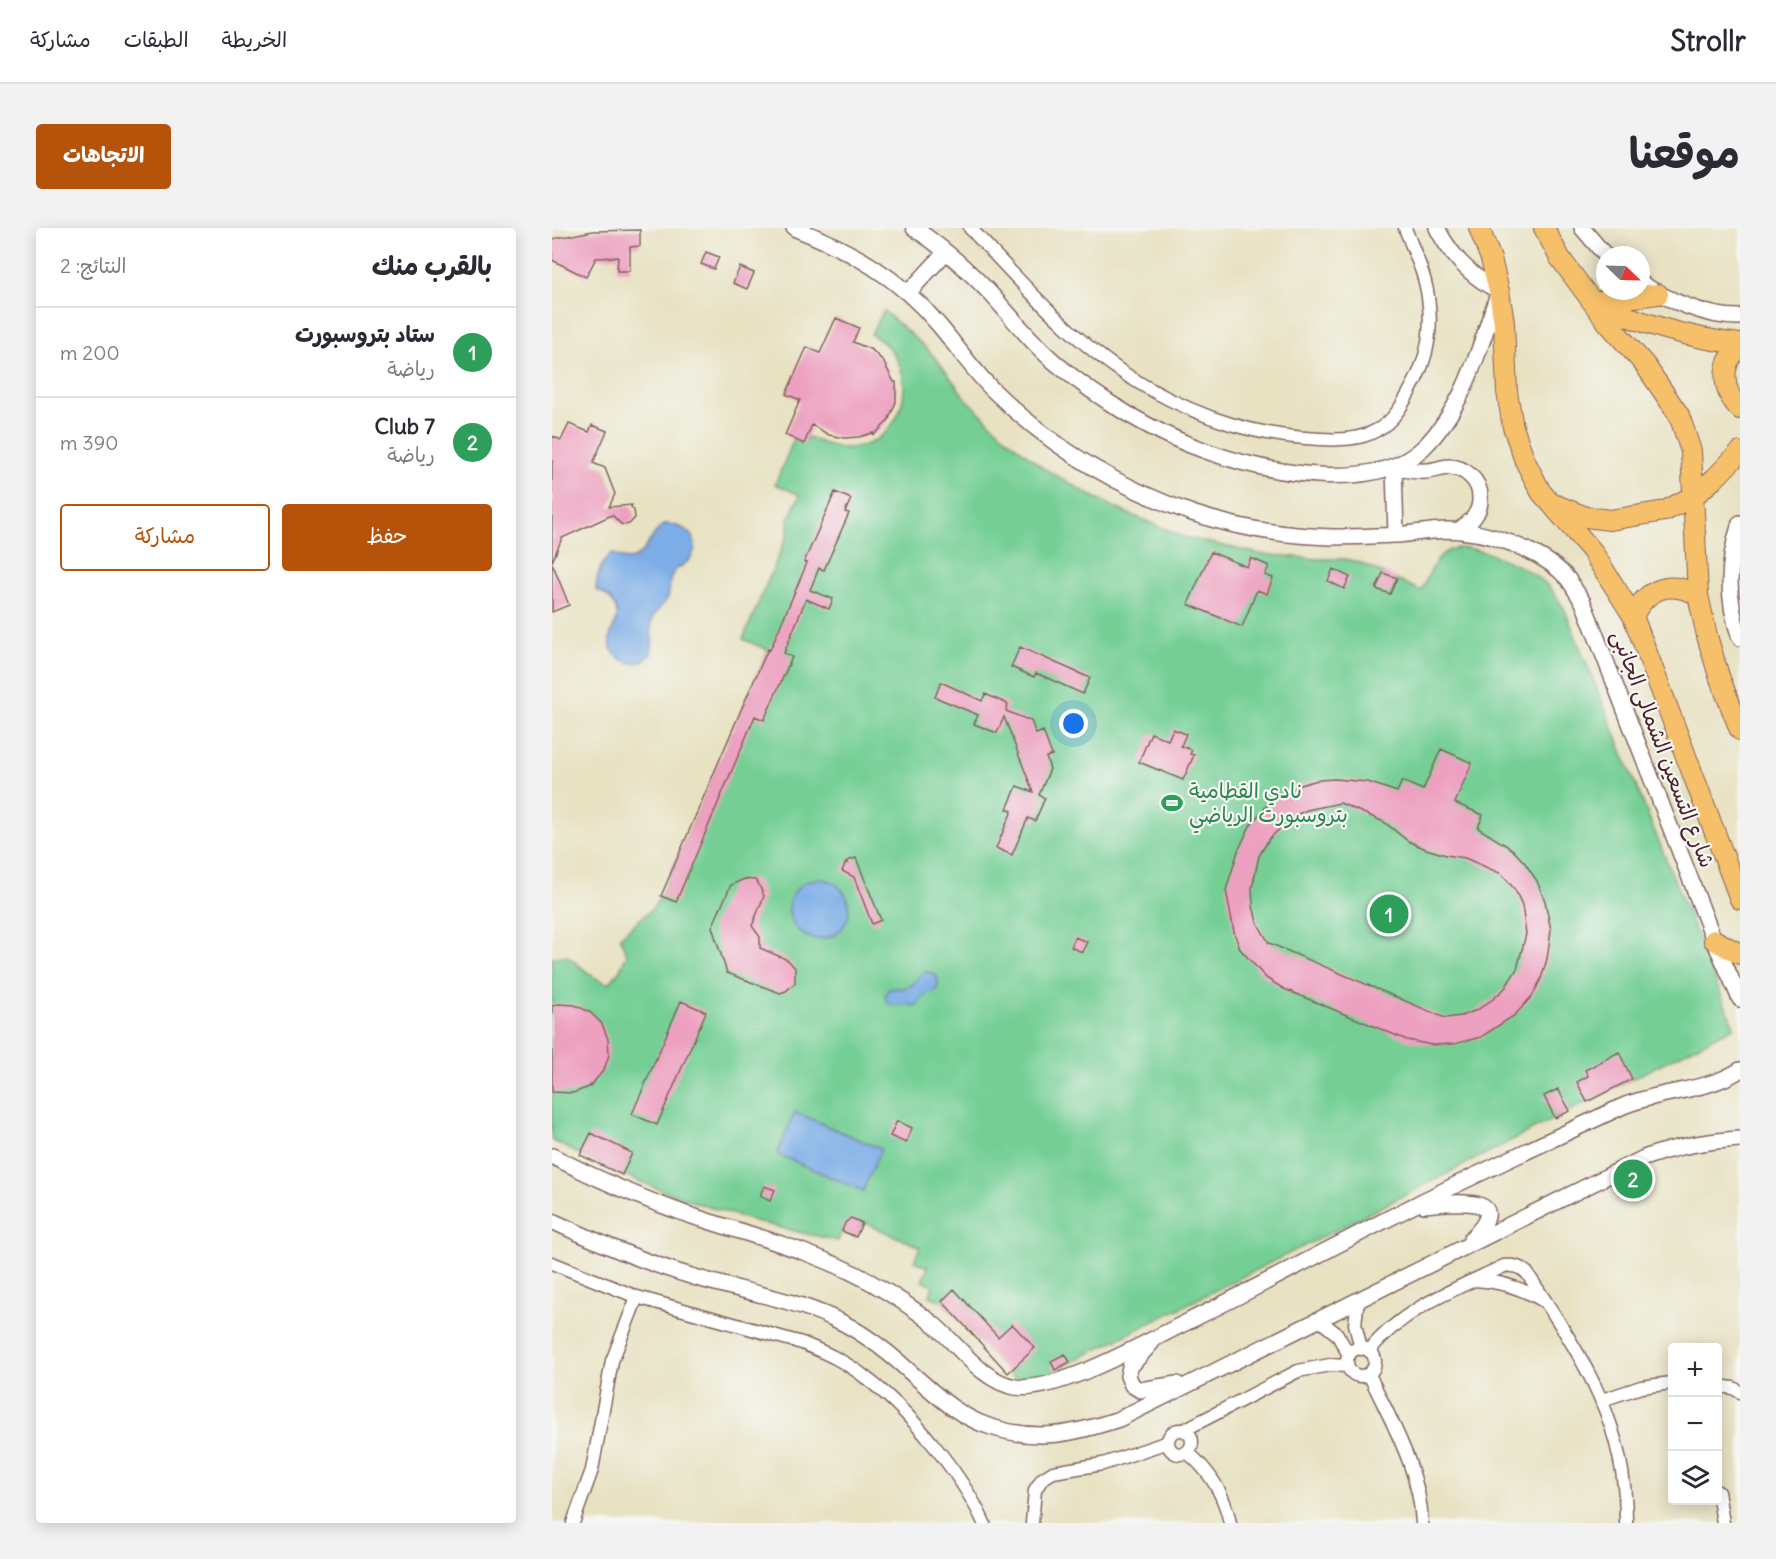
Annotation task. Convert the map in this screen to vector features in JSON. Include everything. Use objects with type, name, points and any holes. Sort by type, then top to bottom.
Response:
[{"type":"main road","points":[[1479,228],[1491,259],[1499,291],[1504,323],[1507,392],[1514,427],[1525,460],[1541,492],[1592,551],[1634,616],[1740,900]]},
{"type":"main road","points":[[1544,228],[1560,258],[1608,323],[1645,365],[1679,415],[1690,447],[1695,495],[1698,595],[1719,676],[1740,730]]},
{"type":"main road","points":[[1593,302],[1602,300]]},
{"type":"main road","points":[[1593,302],[1651,326],[1740,346],[1729,360],[1725,370],[1725,381],[1732,401],[1740,409]]},
{"type":"main road","points":[[1550,503],[1586,517],[1610,519],[1665,511],[1695,495],[1740,452]]},
{"type":"main road","points":[[1634,616],[1639,604],[1648,595],[1660,589],[1673,587],[1686,589],[1698,595]]},
{"type":"main road","points":[[1714,940],[1740,954]]},
{"type":"street","name":"شارع التسعين الشمالى الجانبى","points":[[794,228],[841,247],[876,268],[908,293],[937,322],[992,389],[1022,417],[1063,449],[1126,486],[1164,503],[1244,527],[1285,533],[1330,537],[1459,530],[1485,534],[1544,558],[1567,578],[1583,602],[1714,940],[1740,999]]},
{"type":"street","points":[[914,228],[946,252],[990,293],[1031,341],[1057,365],[1127,414],[1206,451],[1251,464],[1294,472],[1358,475],[1394,466],[1421,450],[1445,424],[1459,401],[1499,291],[1479,280],[1462,265],[1448,248],[1437,228]]},
{"type":"street","points":[[970,228],[1062,325],[1097,354],[1147,388],[1229,425],[1259,433],[1340,440],[1366,435],[1379,429],[1404,403],[1416,381],[1430,337],[1428,296],[1405,228]]},
{"type":"street","points":[[1582,228],[1597,246]]},
{"type":"street","points":[[908,293],[946,252]]},
{"type":"street","points":[[1650,289],[1695,308],[1740,317]]},
{"type":"street","points":[[1394,466],[1416,471],[1449,467],[1460,469],[1470,475],[1477,483],[1480,505],[1476,515],[1459,530]]},
{"type":"street","points":[[1394,466],[1396,535]]},
{"type":"street","points":[[1740,523],[1730,564],[1729,586],[1731,607],[1740,638]]},
{"type":"street","points":[[552,1156],[638,1196],[682,1213],[801,1251],[861,1277],[906,1303],[930,1321],[996,1381],[1031,1388],[1077,1374],[1156,1338],[1415,1205],[1625,1106],[1656,1095],[1710,1084],[1740,1070]]},
{"type":"street","points":[[552,1221],[643,1260],[692,1277],[808,1308],[862,1334],[887,1352],[949,1407],[989,1427],[1038,1436],[1056,1436],[1086,1430],[1119,1419],[1644,1158],[1695,1143],[1740,1139]]},
{"type":"street","points":[[1415,1205],[1479,1203],[1487,1215],[1486,1223],[1462,1247]]},
{"type":"street","points":[[552,1263],[637,1297],[801,1343],[844,1363],[885,1394],[931,1443],[965,1489],[984,1523]]},
{"type":"street","points":[[1187,1452],[1173,1451],[1168,1442],[1174,1431],[1184,1430],[1298,1371],[1348,1360],[1357,1349],[1365,1350],[1405,1316],[1429,1302],[1504,1266],[1512,1265],[1520,1267],[1527,1273],[1590,1375],[1602,1400],[1613,1430],[1622,1467],[1626,1523]]},
{"type":"street","points":[[1500,1283],[1504,1266]]},
{"type":"street","points":[[1520,1288],[1527,1273]]},
{"type":"street","points":[[1474,1280],[1520,1288],[1546,1302]]},
{"type":"street","points":[[573,1523],[592,1470],[612,1362],[637,1297]]},
{"type":"street","points":[[1317,1319],[1337,1334],[1350,1371],[1358,1376],[1369,1374],[1375,1360],[1365,1350],[1354,1324],[1358,1299]]},
{"type":"street","points":[[1156,1338],[1130,1367],[1128,1376],[1132,1385],[1140,1390],[1195,1381]]},
{"type":"street","points":[[1369,1374],[1413,1472],[1420,1500],[1422,1523]]},
{"type":"street","points":[[1602,1400],[1641,1387],[1668,1384]]},
{"type":"street","points":[[1722,1387],[1740,1392]]},
{"type":"street","points":[[1184,1430],[1188,1432],[1192,1442],[1187,1452]]},
{"type":"street","points":[[1032,1523],[1035,1490],[1042,1479],[1053,1472],[1104,1464],[1168,1442]]},
{"type":"street","points":[[1187,1452],[1210,1474],[1218,1487],[1230,1523]]},
{"type":"street","points":[[1721,1505],[1724,1523]]},
{"type":"green space","name":"نادي القطامية بتروسبورت الرياضي","points":[[884,311],[925,347],[967,400],[1005,437],[1043,468],[1122,511],[1184,537],[1260,554],[1345,559],[1358,562],[1421,591],[1440,557],[1450,550],[1460,548],[1499,557],[1544,582],[1564,608],[1734,1027],[1034,1381],[1014,1378],[942,1301],[930,1296],[933,1285],[922,1281],[928,1267],[914,1261],[920,1247],[863,1222],[856,1237],[842,1231],[838,1241],[748,1219],[648,1185],[552,1140],[552,957],[567,956],[595,978],[609,984],[627,955],[620,937],[653,908],[661,896],[768,650],[743,639],[788,534],[788,519],[800,495],[775,484],[794,439],[804,443],[807,437],[842,448],[862,446],[876,440],[887,431],[901,407],[904,393],[899,364],[888,347],[871,334]]},
{"type":"water","points":[[666,524],[686,530],[694,540],[695,546],[689,560],[674,572],[670,580],[668,597],[652,619],[651,653],[642,661],[630,663],[615,654],[610,645],[617,611],[610,598],[596,590],[599,574],[602,565],[612,553],[632,559],[644,550],[659,529]]},
{"type":"water","points":[[819,879],[831,881],[844,892],[849,909],[847,921],[836,934],[819,939],[807,937],[794,926],[789,909],[791,897],[802,884]]},
{"type":"water","points":[[925,972],[937,977],[938,986],[936,990],[923,996],[916,1006],[892,1005],[887,1002],[885,995],[889,989],[910,986]]},
{"type":"water","points":[[795,1112],[881,1149],[863,1191],[777,1154]]},
{"type":"building","points":[[640,230],[640,246],[630,247],[630,271],[617,271],[618,257],[596,258],[586,277],[552,260],[552,239],[593,231]]},
{"type":"building","points":[[706,252],[719,257],[714,269],[701,264]]},
{"type":"building","points":[[740,267],[754,273],[747,289],[733,283]]},
{"type":"building","points":[[836,318],[859,328],[853,342],[872,350],[883,361],[896,382],[896,402],[888,421],[874,435],[873,433],[844,438],[829,435],[812,425],[804,444],[785,435],[800,400],[786,394],[807,347],[820,353]]},
{"type":"building","points":[[569,424],[589,432],[592,425],[607,431],[593,463],[605,468],[615,494],[609,507],[632,505],[635,518],[625,525],[612,515],[562,538],[552,562],[552,436],[561,440]]},
{"type":"building","points":[[835,492],[851,499],[845,512],[849,513],[824,570],[819,568],[810,590],[833,599],[829,609],[806,599],[784,653],[792,657],[764,720],[755,716],[676,902],[661,896],[768,649],[770,650],[807,563],[804,562]]},
{"type":"building","points":[[1211,552],[1247,567],[1251,558],[1269,566],[1265,575],[1273,578],[1267,594],[1257,590],[1242,627],[1188,604]]},
{"type":"building","points":[[552,563],[569,605],[552,612]]},
{"type":"building","points":[[1333,569],[1350,577],[1344,589],[1328,581]]},
{"type":"building","points":[[1383,573],[1397,578],[1390,594],[1376,589]]},
{"type":"building","points":[[1020,647],[1090,678],[1083,694],[1036,673],[1034,677],[1011,667]]},
{"type":"building","points":[[941,682],[982,701],[985,694],[1008,704],[1006,711],[1031,721],[1036,734],[1043,731],[1052,755],[1046,757],[1050,769],[1039,795],[1045,798],[1035,821],[1028,818],[1012,855],[996,848],[1012,811],[1007,809],[1017,786],[1033,792],[1004,717],[997,733],[974,724],[978,715],[935,697]]},
{"type":"building","points":[[1173,729],[1186,734],[1181,746],[1192,750],[1190,754],[1194,755],[1183,780],[1139,762],[1151,733],[1168,740]]},
{"type":"building","points":[[1441,749],[1472,763],[1455,803],[1483,815],[1478,828],[1512,849],[1525,863],[1537,881],[1545,901],[1551,930],[1547,959],[1541,979],[1532,996],[1515,1015],[1481,1037],[1454,1044],[1432,1045],[1407,1040],[1284,989],[1266,978],[1240,949],[1234,932],[1226,890],[1238,851],[1250,826],[1264,808],[1300,785],[1318,780],[1335,779],[1368,782],[1397,792],[1402,781],[1423,790]],"holes":[[[1340,803],[1384,822],[1408,841],[1426,849],[1465,858],[1502,874],[1515,890],[1522,905],[1526,934],[1517,969],[1505,988],[1477,1010],[1461,1016],[1445,1018],[1269,943],[1257,922],[1252,888],[1259,856],[1269,839],[1292,817],[1307,810]]]},
{"type":"building","points":[[856,858],[881,920],[872,924],[854,877],[842,871],[847,861]]},
{"type":"building","points":[[744,879],[755,880],[764,896],[752,926],[760,937],[760,948],[788,960],[795,968],[795,983],[786,991],[780,993],[727,973],[712,927],[731,885]]},
{"type":"building","points":[[1075,937],[1087,942],[1082,952],[1071,947]]},
{"type":"building","points":[[681,1001],[706,1012],[657,1125],[632,1114]]},
{"type":"building","points":[[575,1005],[590,1012],[602,1024],[608,1039],[609,1055],[604,1070],[589,1087],[573,1093],[552,1092],[552,1006]]},
{"type":"building","points":[[1619,1052],[1632,1079],[1587,1102],[1577,1082],[1588,1076],[1585,1070]]},
{"type":"building","points":[[1558,1089],[1570,1111],[1555,1118],[1544,1096]]},
{"type":"building","points":[[897,1121],[912,1128],[906,1143],[890,1136]]},
{"type":"building","points":[[591,1133],[632,1153],[622,1175],[580,1155]]},
{"type":"building","points":[[764,1186],[775,1190],[770,1201],[760,1196]]},
{"type":"building","points":[[851,1218],[862,1223],[856,1237],[842,1231],[845,1223]]},
{"type":"building","points":[[954,1289],[998,1337],[1012,1324],[1035,1348],[1008,1373],[942,1301]]},
{"type":"building","points":[[1065,1354],[1070,1362],[1055,1370],[1051,1361]]},
{"type":"place","name":"نادي القطامية بتروسبورت الرياضي","points":[[1172,803]]},
{"type":"place","name":"ستاد بتروسبورت","points":[[1389,914]]},
{"type":"place","name":"Club 7","points":[[1633,1179]]}]
